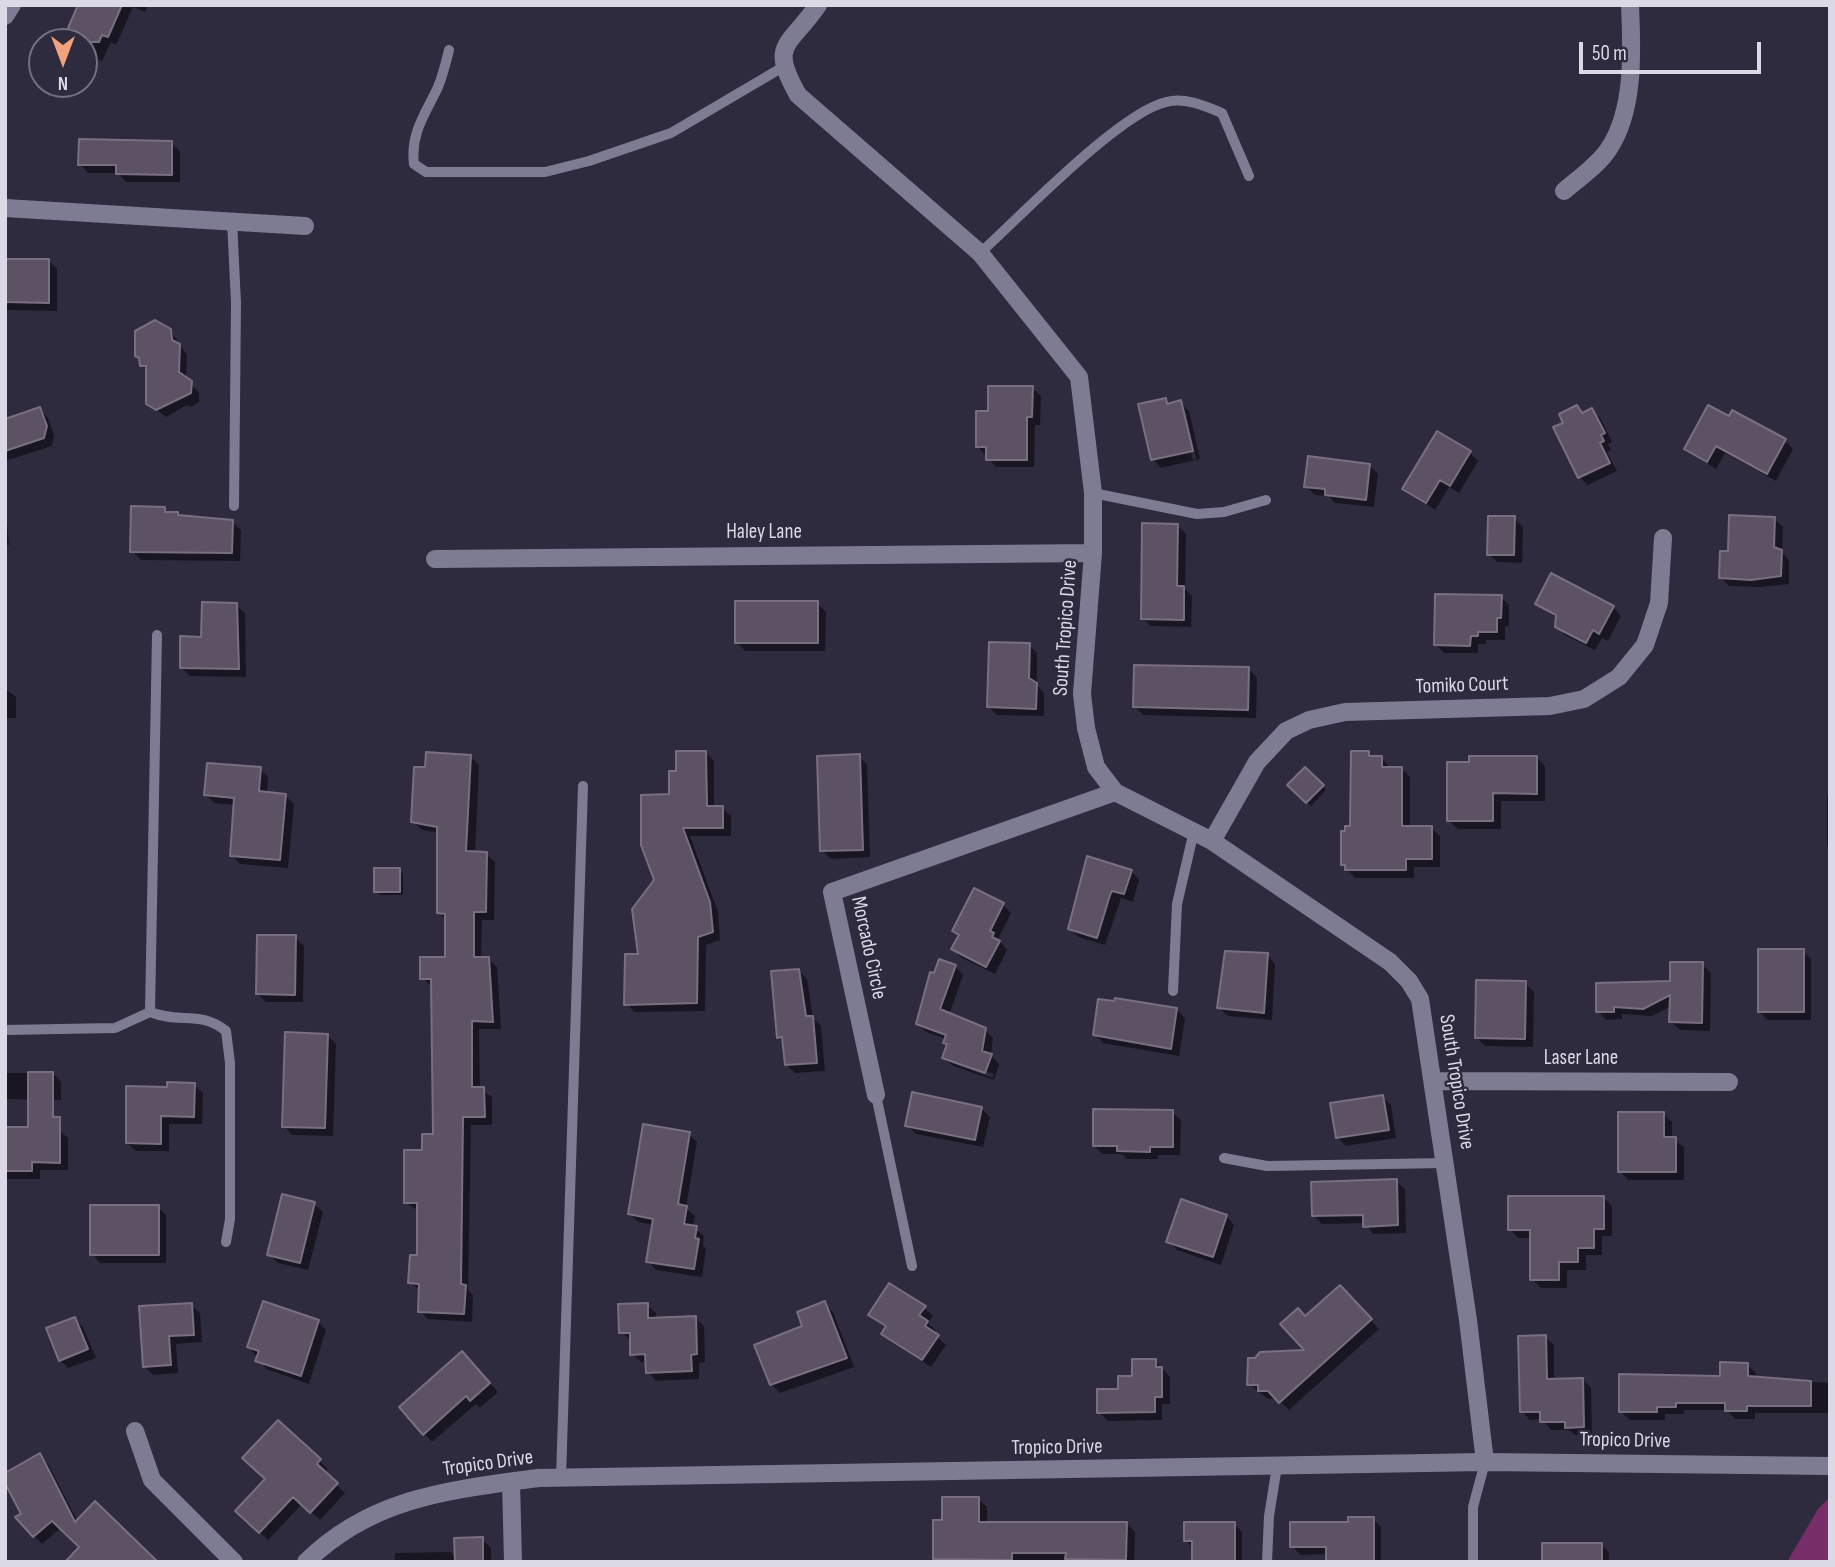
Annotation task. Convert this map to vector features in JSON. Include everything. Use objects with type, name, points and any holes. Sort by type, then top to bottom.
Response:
[{"type":"street","points":[[5,16],[12,5]]},
{"type":"street","points":[[783,67],[783,50],[818,5]]},
{"type":"street","points":[[1564,191],[1608,150],[1627,104],[1632,49],[1630,5]]},
{"type":"street","name":"South Tropico Drive","points":[[783,67],[798,94],[980,253],[1079,377],[1093,493],[1093,553],[1082,694],[1086,728],[1096,766],[1115,792],[1212,841],[1390,962],[1409,981],[1419,999],[1434,1081],[1485,1462]]},
{"type":"street","points":[[5,208],[305,226]]},
{"type":"street","name":"Tomiko Court","points":[[1212,841],[1257,762],[1286,731],[1309,720],[1345,712],[1550,706],[1584,699],[1619,677],[1644,645],[1659,603],[1663,538]]},
{"type":"street","name":"Haley Lane","points":[[435,559],[1093,553]]},
{"type":"street","name":"Morcado Circle","points":[[876,1095],[832,892],[1115,792]]},
{"type":"street","name":"Laser Lane","points":[[1434,1081],[1729,1082]]},
{"type":"street","points":[[135,1431],[152,1480],[234,1562]]},
{"type":"street","name":"Tropico Drive","points":[[306,1562],[356,1521],[409,1499],[511,1482],[561,1478],[1485,1462],[1830,1466]]},
{"type":"street","points":[[511,1482],[513,1562]]},
{"type":"lane","points":[[449,50],[439,85],[418,125],[412,152],[414,164],[426,172],[545,172],[589,161],[671,133],[783,67]]},
{"type":"lane","points":[[980,253],[1099,144],[1139,112],[1167,101],[1196,103],[1222,114],[1249,176]]},
{"type":"lane","points":[[232,221],[236,303],[234,506]]},
{"type":"lane","points":[[1093,493],[1197,514],[1224,512],[1266,500]]},
{"type":"lane","points":[[150,1012],[157,635]]},
{"type":"lane","points":[[561,1478],[583,786]]},
{"type":"lane","points":[[1173,991],[1177,904],[1195,831]]},
{"type":"lane","points":[[5,1030],[115,1028],[150,1012],[163,1017],[212,1020],[226,1031],[230,1063],[230,1219],[226,1241]]},
{"type":"lane","name":"Morcado Circle","points":[[876,1095],[912,1266]]},
{"type":"lane","points":[[1224,1158],[1267,1166],[1445,1163]]},
{"type":"lane","points":[[1473,1562],[1473,1507],[1476,1485],[1485,1462]]},
{"type":"lane","points":[[1267,1562],[1269,1516],[1277,1466]]},
{"type":"shaded area","points":[[1830,1497],[1830,1562],[1787,1562],[1818,1509]]},
{"type":"building","points":[[78,5],[122,5],[108,37],[102,35],[99,42],[98,28],[68,28]]},
{"type":"building","points":[[79,139],[172,141],[172,175],[116,174],[116,165],[78,165]]},
{"type":"building","points":[[5,259],[49,259],[49,303],[5,302]]},
{"type":"building","points":[[155,320],[171,329],[172,340],[180,344],[179,372],[192,381],[191,393],[156,410],[146,404],[146,366],[140,366],[139,358],[135,356],[135,331]]},
{"type":"building","points":[[988,386],[1033,386],[1032,417],[1027,417],[1027,460],[986,460],[986,447],[976,447],[976,411],[988,411]]},
{"type":"building","points":[[1166,398],[1167,404],[1181,400],[1193,451],[1151,460],[1138,404]]},
{"type":"building","points":[[1577,405],[1582,413],[1592,408],[1605,433],[1601,435],[1604,441],[1600,443],[1610,463],[1578,478],[1553,427],[1563,423],[1559,414]]},
{"type":"building","points":[[1708,405],[1729,416],[1732,410],[1786,439],[1767,474],[1716,446],[1707,462],[1684,449]]},
{"type":"building","points":[[40,407],[47,426],[44,438],[5,451],[5,419]]},
{"type":"building","points":[[1437,431],[1471,451],[1450,486],[1440,480],[1426,503],[1402,489]]},
{"type":"building","points":[[1308,456],[1370,464],[1366,500],[1325,495],[1325,489],[1304,487]]},
{"type":"building","points":[[131,506],[165,507],[165,512],[178,512],[178,515],[233,520],[232,553],[130,552]]},
{"type":"building","points":[[1729,515],[1775,517],[1774,547],[1782,550],[1781,576],[1751,580],[1719,578],[1720,551],[1728,551]]},
{"type":"building","points":[[1488,516],[1515,516],[1514,555],[1487,555]]},
{"type":"building","points":[[1142,523],[1178,524],[1177,586],[1184,586],[1184,620],[1141,619]]},
{"type":"building","points":[[1551,573],[1614,606],[1599,634],[1593,630],[1586,643],[1555,627],[1556,615],[1535,604]]},
{"type":"building","points":[[1435,594],[1502,595],[1497,632],[1478,632],[1478,636],[1471,636],[1470,646],[1434,645]]},
{"type":"building","points":[[735,601],[818,601],[818,643],[735,643]]},
{"type":"building","points":[[202,602],[237,603],[239,669],[180,668],[180,636],[201,637]]},
{"type":"building","points":[[989,642],[1030,643],[1029,678],[1037,683],[1036,709],[987,707]]},
{"type":"building","points":[[1134,665],[1249,667],[1248,710],[1133,707]]},
{"type":"building","points":[[676,751],[706,751],[707,806],[723,806],[723,828],[683,828],[710,902],[713,932],[698,937],[697,1003],[624,1005],[625,954],[638,954],[632,909],[654,880],[641,845],[641,795],[669,794],[669,771],[676,771]]},
{"type":"building","points":[[1351,751],[1369,751],[1369,756],[1382,756],[1382,767],[1402,767],[1402,826],[1432,826],[1432,859],[1406,859],[1406,870],[1345,870],[1345,865],[1341,865],[1341,831],[1345,831],[1345,826],[1350,826]]},
{"type":"building","points":[[426,752],[471,755],[466,851],[487,852],[486,912],[474,912],[474,957],[489,957],[493,1022],[472,1021],[472,1087],[484,1087],[485,1117],[463,1117],[461,1284],[466,1285],[464,1314],[418,1312],[419,1284],[408,1283],[410,1255],[417,1255],[417,1203],[404,1203],[404,1150],[422,1150],[422,1134],[433,1134],[431,979],[420,979],[420,957],[445,957],[445,914],[437,913],[437,827],[411,822],[414,767],[425,767]]},
{"type":"building","points":[[860,754],[863,850],[820,851],[817,756]]},
{"type":"building","points":[[1469,756],[1537,756],[1537,794],[1493,793],[1493,821],[1447,821],[1447,762],[1469,762]]},
{"type":"building","points":[[207,763],[261,767],[259,791],[286,794],[280,860],[230,856],[234,798],[204,795]]},
{"type":"building","points":[[1305,767],[1324,785],[1306,803],[1287,785]]},
{"type":"building","points":[[1087,856],[1132,870],[1124,894],[1112,891],[1097,938],[1068,929]]},
{"type":"building","points":[[374,868],[400,868],[400,892],[374,892]]},
{"type":"building","points":[[974,888],[1004,903],[990,931],[994,933],[992,937],[1000,941],[986,967],[951,949],[959,935],[952,931]]},
{"type":"building","points":[[257,935],[296,935],[295,995],[256,994]]},
{"type":"building","points":[[1758,949],[1804,949],[1804,1012],[1758,1012]]},
{"type":"building","points":[[1225,951],[1268,953],[1264,1013],[1217,1008]]},
{"type":"building","points":[[939,959],[956,965],[940,1009],[986,1028],[982,1051],[992,1054],[985,1073],[942,1058],[947,1044],[943,1043],[946,1035],[916,1024],[930,972],[934,973]]},
{"type":"building","points":[[1670,962],[1703,962],[1702,1023],[1669,1022],[1670,995],[1643,1009],[1614,1007],[1614,1012],[1596,1012],[1596,983],[1670,981]]},
{"type":"building","points":[[799,969],[806,1016],[813,1016],[817,1063],[785,1065],[782,1037],[777,1038],[771,971]]},
{"type":"building","points":[[1476,980],[1526,981],[1525,1039],[1475,1038]]},
{"type":"building","points":[[1115,998],[1177,1008],[1171,1049],[1093,1035],[1098,999],[1114,1001]]},
{"type":"building","points":[[285,1032],[328,1034],[325,1128],[282,1127]]},
{"type":"building","points":[[28,1072],[53,1072],[53,1117],[60,1117],[60,1163],[32,1162],[32,1171],[5,1171],[5,1127],[28,1127]]},
{"type":"building","points":[[167,1082],[195,1083],[194,1117],[161,1116],[161,1144],[126,1143],[126,1086],[167,1087]]},
{"type":"building","points":[[912,1092],[982,1107],[975,1140],[905,1126]]},
{"type":"building","points":[[1383,1095],[1389,1130],[1336,1138],[1330,1103]]},
{"type":"building","points":[[1093,1109],[1173,1110],[1173,1147],[1150,1147],[1150,1152],[1117,1151],[1117,1146],[1093,1146]]},
{"type":"building","points":[[1618,1112],[1664,1112],[1664,1137],[1676,1137],[1676,1172],[1618,1172]]},
{"type":"building","points":[[643,1124],[690,1132],[678,1204],[687,1206],[684,1224],[697,1226],[695,1238],[699,1239],[694,1269],[646,1262],[653,1219],[628,1214]]},
{"type":"building","points":[[1397,1179],[1398,1225],[1363,1227],[1363,1215],[1312,1216],[1311,1182]]},
{"type":"building","points":[[282,1194],[315,1202],[300,1263],[267,1255]]},
{"type":"building","points":[[1508,1196],[1604,1196],[1604,1229],[1594,1229],[1594,1248],[1578,1248],[1578,1262],[1559,1262],[1559,1280],[1530,1280],[1530,1230],[1508,1230]]},
{"type":"building","points":[[1181,1199],[1227,1215],[1213,1257],[1166,1242]]},
{"type":"building","points":[[90,1205],[159,1205],[159,1255],[90,1255]]},
{"type":"building","points":[[889,1283],[926,1306],[919,1315],[928,1321],[925,1326],[939,1335],[922,1360],[881,1334],[886,1326],[868,1315]]},
{"type":"building","points":[[1340,1285],[1372,1319],[1279,1403],[1268,1391],[1258,1391],[1258,1385],[1247,1385],[1248,1358],[1255,1358],[1260,1352],[1304,1350],[1280,1324],[1298,1308],[1305,1316]]},
{"type":"building","points":[[263,1301],[319,1320],[301,1376],[255,1361],[259,1351],[247,1347]]},
{"type":"building","points":[[825,1301],[847,1358],[770,1385],[754,1345],[802,1326],[797,1312]]},
{"type":"building","points":[[192,1303],[194,1335],[169,1336],[171,1365],[143,1367],[139,1306]]},
{"type":"building","points":[[648,1303],[648,1318],[696,1316],[697,1354],[691,1355],[692,1371],[646,1373],[645,1354],[630,1355],[630,1333],[619,1333],[618,1304]]},
{"type":"building","points":[[75,1317],[88,1349],[59,1361],[46,1328]]},
{"type":"building","points":[[1546,1335],[1547,1379],[1583,1378],[1584,1427],[1565,1428],[1565,1422],[1540,1422],[1540,1412],[1520,1412],[1518,1336]]},
{"type":"building","points":[[462,1351],[490,1383],[470,1401],[466,1396],[423,1435],[399,1407]]},
{"type":"building","points":[[1132,1359],[1156,1359],[1156,1367],[1162,1367],[1162,1397],[1155,1397],[1155,1412],[1097,1413],[1097,1389],[1118,1389],[1118,1376],[1132,1376]]},
{"type":"building","points":[[1720,1362],[1748,1363],[1748,1376],[1811,1381],[1811,1406],[1747,1406],[1747,1411],[1725,1411],[1725,1403],[1676,1403],[1676,1407],[1657,1407],[1657,1412],[1619,1412],[1619,1374],[1720,1376]]},
{"type":"building","points":[[278,1420],[321,1459],[317,1464],[338,1483],[310,1513],[293,1497],[259,1533],[235,1511],[265,1479],[242,1458]]},
{"type":"building","points":[[40,1453],[75,1522],[95,1501],[158,1562],[65,1562],[79,1547],[52,1521],[33,1537],[15,1517],[21,1514],[5,1483],[5,1473]]},
{"type":"building","points":[[942,1497],[979,1497],[979,1522],[1127,1522],[1126,1560],[1065,1559],[1066,1553],[1012,1553],[1012,1560],[933,1559],[933,1520],[942,1520]]},
{"type":"building","points":[[1348,1517],[1374,1517],[1374,1562],[1326,1562],[1326,1547],[1290,1547],[1290,1522],[1348,1522]]},
{"type":"building","points":[[1184,1522],[1235,1522],[1235,1562],[1192,1562],[1192,1541],[1184,1541]]},
{"type":"building","points":[[483,1537],[483,1562],[455,1562],[454,1538]]},
{"type":"building","points":[[1542,1543],[1602,1543],[1602,1562],[1542,1562]]}]
